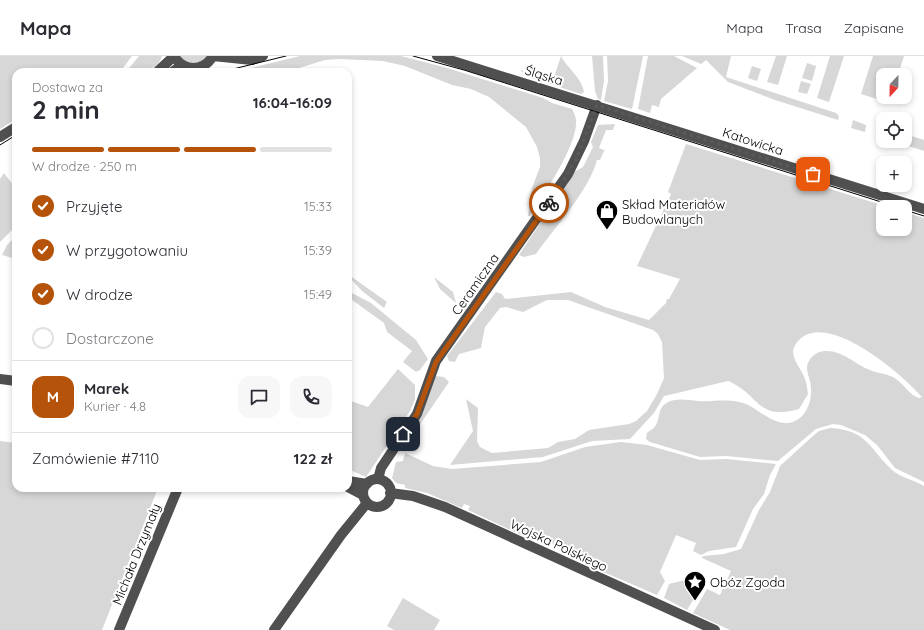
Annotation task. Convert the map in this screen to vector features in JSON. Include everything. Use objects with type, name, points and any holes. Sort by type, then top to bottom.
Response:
[{"type":"street","points":[[161,68],[174,56],[182,66],[190,68]]},
{"type":"street","points":[[200,68],[213,56],[252,60],[262,56]]},
{"type":"street","name":"Śląska","points":[[437,56],[597,105]]},
{"type":"street","name":"Katowicka","points":[[597,105],[924,209]]},
{"type":"street","name":"Ceramiczna","points":[[378,479],[382,468],[417,414],[436,362],[568,174],[584,141],[597,105]]},
{"type":"street","points":[[0,137],[12,130]]},
{"type":"street","points":[[0,378],[12,380]]},
{"type":"street","points":[[352,482],[367,484],[374,479],[383,480],[388,486],[390,493],[388,500],[382,505],[375,506],[352,490]]},
{"type":"street","points":[[274,630],[365,499],[367,484]]},
{"type":"street","name":"Michała Drzymały","points":[[119,630],[176,492]]},
{"type":"street","name":"Wojska Polskiego","points":[[390,493],[413,496],[433,502],[714,630]]},
{"type":"shaded area","points":[[0,56],[132,56],[123,68],[12,68],[12,122],[0,129]]},
{"type":"shaded area","points":[[139,56],[162,56],[160,61],[152,68],[129,68]]},
{"type":"shaded area","points":[[180,56],[208,56],[198,63],[190,63]]},
{"type":"shaded area","points":[[300,56],[401,56],[447,68],[543,98],[552,103],[572,109],[576,120],[575,131],[559,170],[530,216],[528,216],[532,188],[540,167],[540,158],[537,147],[526,127],[489,97],[471,89],[452,85],[405,66],[383,61],[339,59],[325,60],[299,68],[251,68]]},
{"type":"shaded area","points":[[561,56],[583,87],[584,92],[581,94],[528,77],[520,70],[553,80]]},
{"type":"shaded area","points":[[592,56],[603,56],[604,81],[601,100],[598,99],[595,91]]},
{"type":"shaded area","points":[[607,56],[643,56],[632,109],[604,101],[608,81]]},
{"type":"shaded area","points":[[648,56],[674,56],[697,68],[661,99],[659,107],[652,105],[650,113],[638,109]]},
{"type":"shaded area","points":[[682,56],[731,56],[726,77],[836,113],[839,116],[838,120],[775,100],[728,82],[706,60],[701,64]]},
{"type":"shaded area","points":[[776,56],[787,56],[778,85],[767,82]]},
{"type":"shaded area","points":[[830,56],[844,56],[829,102],[817,98]]},
{"type":"shaded area","points":[[873,56],[904,56],[900,68],[876,68],[876,99],[861,94]]},
{"type":"shaded area","points":[[807,63],[816,66],[812,81],[802,78]]},
{"type":"shaded area","points":[[752,66],[761,69],[757,81],[748,78]]},
{"type":"shaded area","points":[[801,81],[811,84],[807,94],[798,92]]},
{"type":"shaded area","points":[[853,120],[866,125],[865,132],[851,128]]},
{"type":"shaded area","points":[[615,124],[613,130],[606,130],[599,148],[606,151],[604,151],[600,160],[597,160],[593,172],[579,197],[536,254],[524,257],[519,255],[574,172],[583,167],[593,147],[591,142],[598,125]]},
{"type":"shaded area","points":[[912,136],[924,140],[924,151],[912,147]]},
{"type":"shaded area","points":[[686,144],[876,203],[876,236],[912,236],[912,214],[924,218],[924,482],[895,468],[877,445],[865,435],[841,425],[833,424],[816,429],[778,461],[726,456],[700,457],[650,442],[646,439],[647,433],[656,425],[663,406],[672,400],[726,400],[743,403],[774,421],[781,423],[788,423],[799,419],[806,412],[811,398],[811,384],[807,370],[808,363],[812,356],[822,351],[844,355],[870,370],[893,377],[915,397],[922,397],[899,375],[867,351],[850,341],[833,334],[817,332],[802,337],[796,344],[793,351],[794,358],[806,381],[808,394],[799,409],[785,412],[774,412],[766,409],[739,387],[728,381],[664,396],[654,413],[630,439],[592,441],[543,457],[450,465],[473,431],[466,399],[478,408],[477,441],[480,447],[492,453],[548,448],[558,442],[575,439],[589,430],[629,424],[636,421],[647,411],[664,378],[662,342],[658,334],[653,330],[568,300],[547,300],[523,312],[506,307],[500,308],[485,327],[481,348],[459,354],[455,362],[449,361],[447,356],[496,292],[502,294],[505,299],[571,292],[605,307],[649,320],[666,303],[680,279],[637,266],[671,194],[668,192]]},
{"type":"shaded area","points":[[4,173],[12,184],[12,230],[0,242],[0,179]]},
{"type":"shaded area","points":[[12,240],[12,258],[2,255],[7,245]]},
{"type":"shaded area","points":[[352,277],[387,302],[384,308],[362,291],[352,280]]},
{"type":"shaded area","points":[[434,277],[453,292],[456,303],[440,289]]},
{"type":"shaded area","points":[[352,293],[371,303],[416,340],[428,359],[420,370],[416,372],[403,362],[412,351],[387,332],[384,323],[352,300]]},
{"type":"shaded area","points":[[398,369],[415,385],[415,399],[410,411],[366,477],[352,471],[352,401],[368,407]]},
{"type":"shaded area","points":[[435,376],[444,377],[449,382],[408,442],[405,441]]},
{"type":"shaded area","points":[[830,428],[842,429],[860,436],[872,447],[891,469],[924,486],[924,630],[730,630],[693,613],[707,589],[720,595],[731,571],[702,558],[703,556],[724,554],[741,549],[759,510],[770,492],[780,466],[819,431]]},
{"type":"shaded area","points":[[0,441],[12,442],[12,492],[156,492],[102,630],[0,630]]},
{"type":"shaded area","points":[[621,442],[647,445],[700,460],[726,459],[776,464],[770,475],[764,494],[753,509],[736,547],[709,551],[701,555],[693,551],[696,543],[676,535],[660,572],[665,581],[657,595],[585,564],[587,559],[536,536],[534,541],[468,510],[470,506],[464,504],[462,508],[427,493],[405,488],[405,485],[396,483],[392,478],[396,462],[403,461],[405,453],[433,466],[452,469],[541,462],[585,447]]},
{"type":"shaded area","points":[[685,580],[701,587],[687,610],[664,598],[669,584]]},
{"type":"shaded area","points":[[403,598],[440,620],[434,630],[394,630],[387,626]]},
{"type":"tram line","points":[[237,68],[286,56]]},
{"type":"tram line","points":[[413,56],[464,70],[876,200]]},
{"type":"tram line","points":[[0,145],[12,138]]},
{"type":"tram line","points":[[912,212],[924,216]]},
{"type":"way so far","points":[[549,203],[576,160],[597,105],[813,174]]},
{"type":"place","name":"Skład Materiałów Budowlanych","points":[[607,230]]},
{"type":"place","name":"Obóz Zgoda","points":[[695,602]]},
{"type":"route","points":[[403,434],[417,414],[425,388],[436,362],[549,203]]}]
